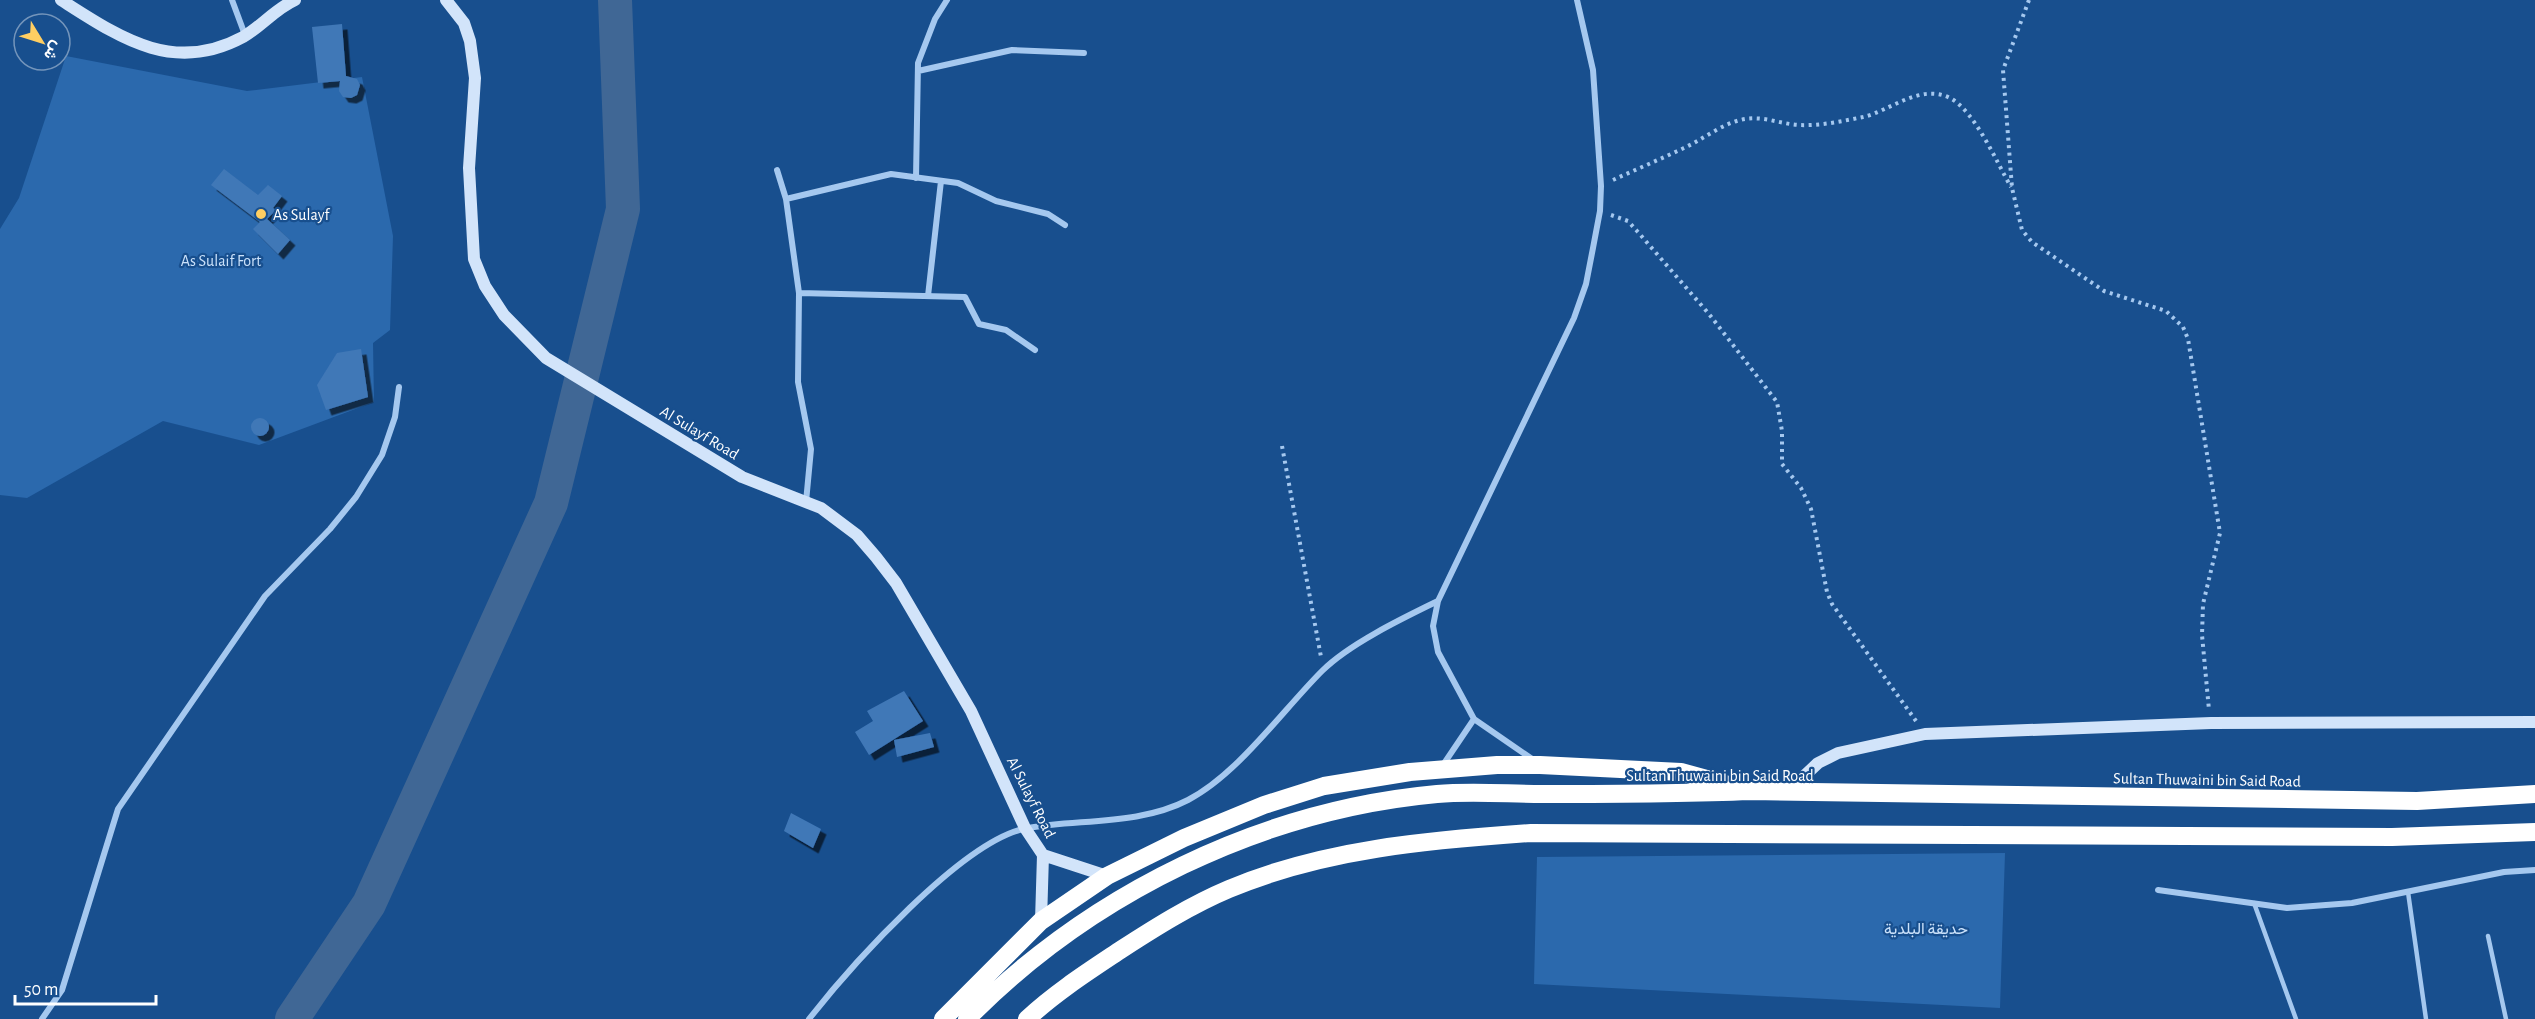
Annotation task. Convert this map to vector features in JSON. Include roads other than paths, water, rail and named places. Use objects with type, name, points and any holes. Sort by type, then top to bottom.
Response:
[{"type":"highway","points":[[943,1019],[1041,921],[1107,876],[1184,838],[1274,802],[1324,786],[1440,770],[1540,765],[1681,772],[1751,791]]},
{"type":"highway","name":"Sultan Thuwaini bin Said Road","points":[[967,1019],[1021,969],[1051,945],[1101,912],[1185,864],[1225,846],[1320,814],[1384,801],[1440,794],[1677,794],[1751,791],[2417,801],[2535,794]]},
{"type":"highway","points":[[1027,1019],[1047,1000],[1095,966],[1165,922],[1228,889],[1334,857],[1443,839],[1531,833],[2392,837],[2535,832]]},
{"type":"street","points":[[61,0],[120,36],[141,46],[160,51],[215,48],[245,35],[285,4],[295,0]]},
{"type":"street","points":[[232,0],[245,35]]},
{"type":"street","name":"Al Sulayf Road","points":[[446,0],[464,23],[470,41],[475,78],[469,168],[474,259],[485,286],[504,315],[546,358],[742,477],[821,508],[857,536],[896,583],[971,711],[1025,828],[1042,855],[1041,921]]},
{"type":"street","points":[[916,178],[918,63],[935,19],[947,0]]},
{"type":"street","points":[[1540,765],[1474,719],[1438,652],[1433,626],[1438,601],[1574,318],[1586,284],[1600,211],[1601,186],[1593,70],[1577,0]]},
{"type":"street","points":[[918,71],[1012,50],[1084,53]]},
{"type":"street","points":[[777,170],[786,199],[799,293],[798,382],[811,449],[806,502]]},
{"type":"street","points":[[786,199],[891,174],[958,183],[996,201],[1047,214],[1065,225]]},
{"type":"street","points":[[928,296],[941,181]]},
{"type":"street","points":[[799,293],[965,297],[979,324],[1006,330],[1035,350]]},
{"type":"street","points":[[42,1019],[62,990],[118,810],[265,597],[330,529],[356,497],[382,455],[395,417],[399,387]]},
{"type":"street","points":[[809,1019],[840,980],[922,897],[967,858],[994,840],[1025,828],[1147,813],[1188,800],[1210,785],[1245,753],[1323,669],[1398,620],[1438,601]]},
{"type":"street","points":[[1440,770],[1474,719]]},
{"type":"street","points":[[1786,793],[1818,763],[1838,753],[1925,734],[2211,723],[2535,722]]},
{"type":"street","name":"Al Sulayf Road","points":[[1042,855],[1107,876]]},
{"type":"street","points":[[2158,890],[2287,908],[2352,903],[2504,872],[2535,870]]},
{"type":"lane","points":[[2408,892],[2426,1019]]},
{"type":"lane","points":[[2254,903],[2296,1019]]},
{"type":"lane","points":[[2488,936],[2506,1019]]},
{"type":"waterway","points":[[292,1019],[369,904],[551,503],[623,209],[615,0]]},
{"type":"place","name":"As Sulayf","points":[[261,214]]},
{"type":"park label","name":"As Sulaif Fort","points":[[221,260]]},
{"type":"park label","name":"حديقة البلدية","points":[[1926,928]]}]
